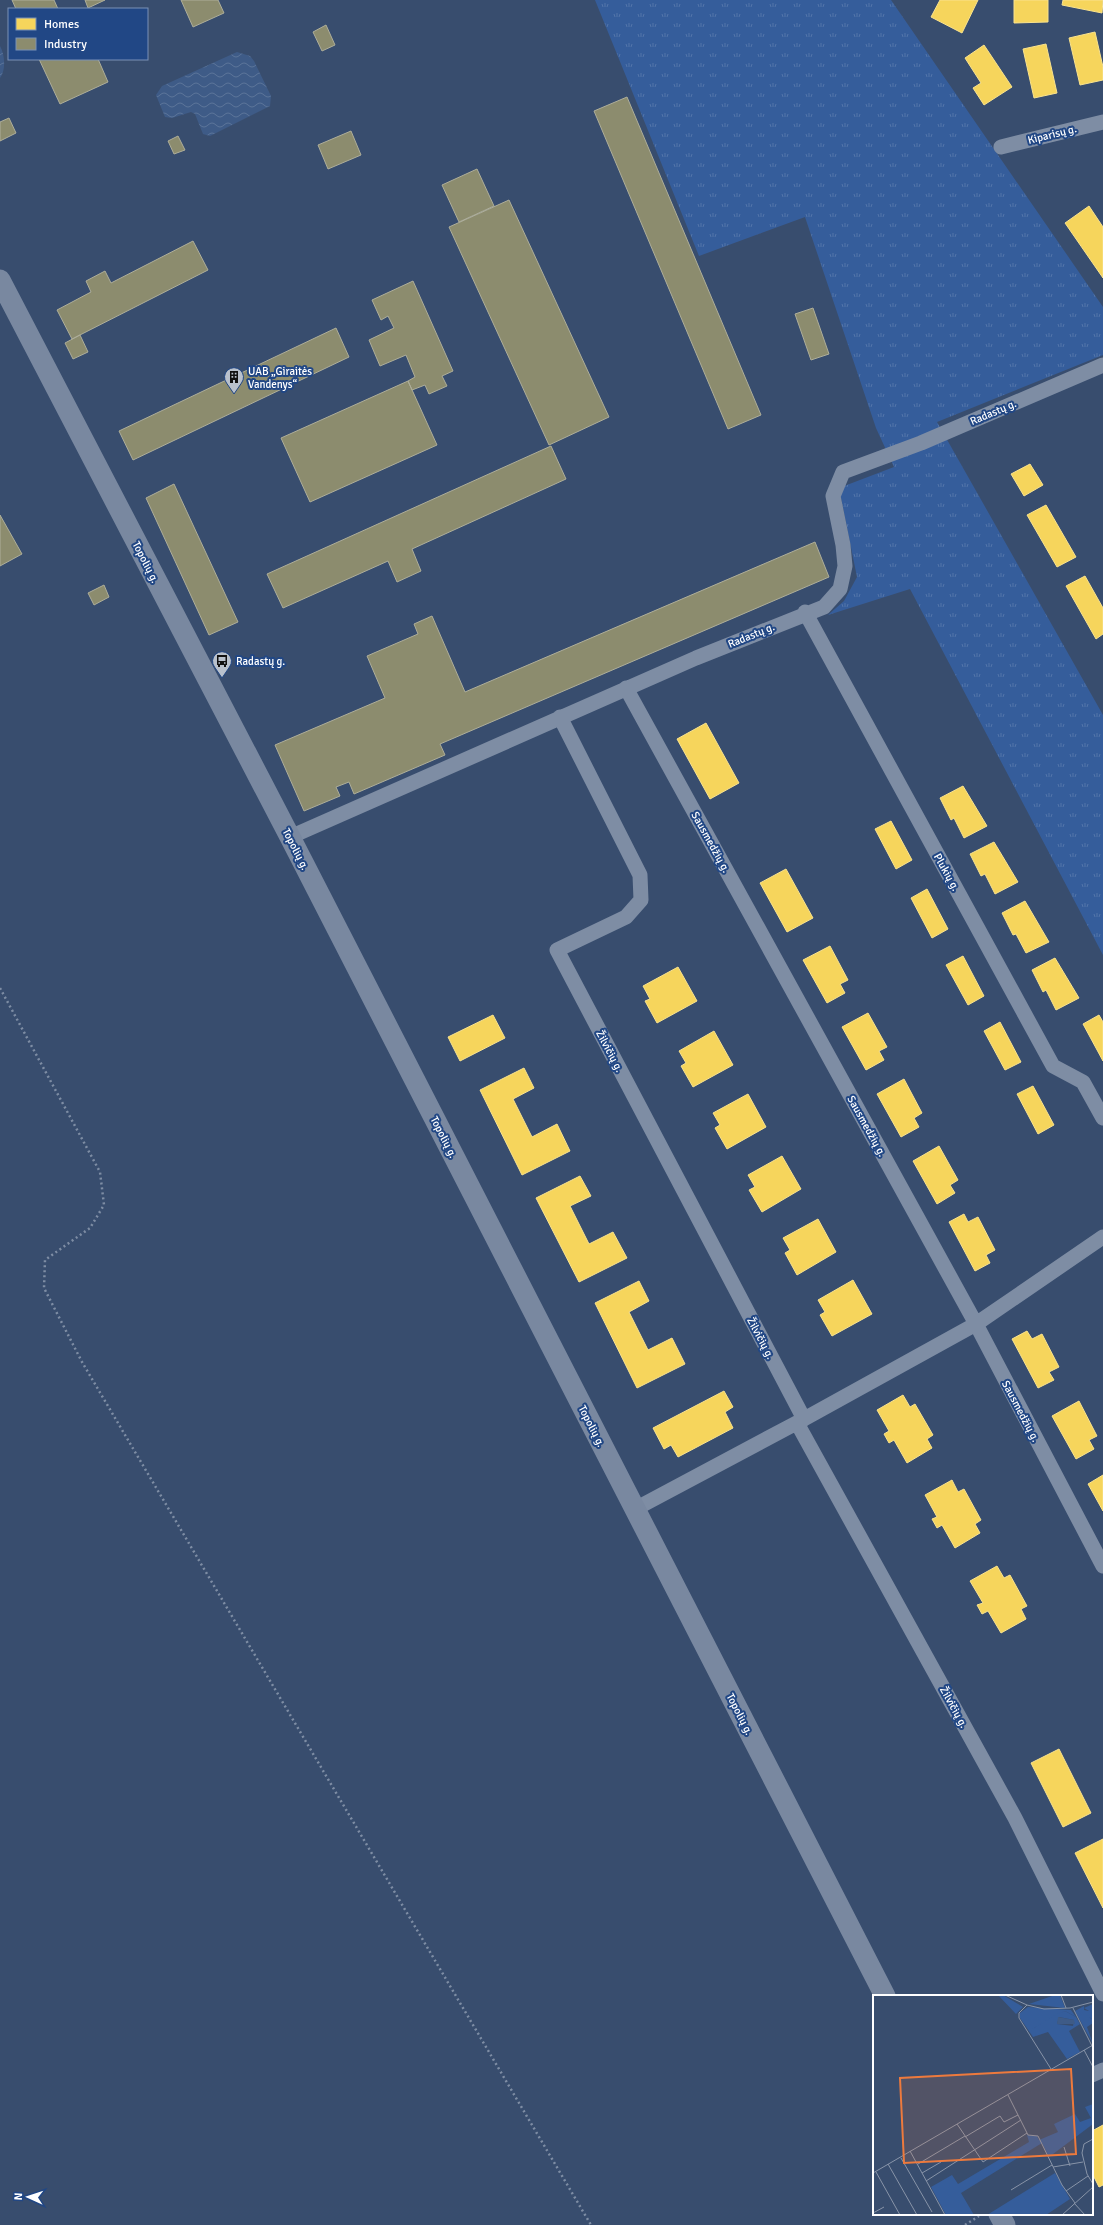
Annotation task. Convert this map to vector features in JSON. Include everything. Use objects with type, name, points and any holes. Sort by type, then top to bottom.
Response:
[{"type":"street","name":"Kiparisų g.","points":[[1001,147],[1103,122]]},
{"type":"street","name":"Topolių g.","points":[[0,280],[290,837],[884,1995]]},
{"type":"street","name":"Radastų g.","points":[[290,837],[626,688],[806,612],[824,607],[840,589],[845,566],[843,545],[832,496],[843,472],[921,443],[1103,365]]},
{"type":"street","name":"Plukių g.","points":[[806,612],[1053,1066],[1083,1082],[1103,1118]]},
{"type":"street","name":"Sausmedžių g.","points":[[626,688],[976,1324],[1103,1566]]},
{"type":"street","name":"Žilvičių g.","points":[[560,717],[640,875],[641,900],[626,917],[557,950],[801,1421],[1015,1818],[1103,1994]]},
{"type":"street","points":[[635,1509],[801,1421],[976,1324],[1103,1237]]},
{"type":"street","points":[[1093,2075],[1103,2070]]},
{"type":"street","points":[[1000,2215],[1005,2225]]},
{"type":"path","points":[[0,988],[100,1172],[104,1205],[90,1228],[45,1260],[44,1288],[86,1369],[591,2225]]},
{"type":"path","points":[[965,2225],[981,2215]]},
{"type":"green space","points":[[595,0],[891,0],[1103,307],[1103,355],[937,422],[1103,715],[1103,955],[910,589],[828,615],[844,601],[857,577],[839,488],[894,467],[876,428],[805,217],[699,256]]},
{"type":"water","points":[[0,46],[4,62],[2,75],[0,78]]},
{"type":"water","points":[[237,52],[250,56],[254,61],[271,96],[270,106],[210,136],[203,134],[195,114],[191,112],[172,118],[165,117],[156,95],[162,86]]},
{"type":"building: Homes","points":[[940,0],[978,0],[962,33],[931,17]]},
{"type":"building: Homes","points":[[1014,0],[1048,0],[1048,22],[1014,23]]},
{"type":"building: Homes","points":[[1063,0],[1103,0],[1102,13],[1062,5]]},
{"type":"building: Homes","points":[[1095,32],[1103,67],[1103,80],[1080,85],[1069,38]]},
{"type":"building: Homes","points":[[1046,44],[1057,93],[1034,98],[1023,49]]},
{"type":"building: Homes","points":[[984,45],[1012,87],[984,105],[973,88],[981,83],[965,58]]},
{"type":"building: Homes","points":[[1089,206],[1103,227],[1103,278],[1065,223]]},
{"type":"building: Homes","points":[[1030,464],[1043,485],[1024,496],[1011,474]]},
{"type":"building: Homes","points":[[1046,505],[1076,557],[1057,567],[1027,515]]},
{"type":"building: Homes","points":[[1085,576],[1103,608],[1103,634],[1096,639],[1066,586]]},
{"type":"building: Homes","points":[[706,723],[739,783],[710,799],[677,739]]},
{"type":"building: Homes","points":[[963,786],[987,826],[964,838],[954,818],[951,820],[940,798]]},
{"type":"building: Homes","points":[[891,821],[912,860],[896,869],[875,829]]},
{"type":"building: Homes","points":[[994,842],[1018,882],[995,894],[985,874],[981,876],[970,854]]},
{"type":"building: Homes","points":[[786,869],[813,918],[787,932],[760,883]]},
{"type":"building: Homes","points":[[927,889],[948,929],[932,938],[911,898]]},
{"type":"building: Homes","points":[[1025,901],[1049,942],[1026,953],[1016,934],[1013,935],[1002,913]]},
{"type":"building: Homes","points":[[830,946],[848,980],[840,984],[845,993],[827,1003],[803,960]]},
{"type":"building: Homes","points":[[963,956],[984,996],[968,1005],[946,965]]},
{"type":"building: Homes","points":[[1055,958],[1079,998],[1056,1010],[1046,990],[1043,992],[1032,970]]},
{"type":"building: Homes","points":[[678,967],[697,1001],[657,1023],[645,1001],[650,999],[643,986]]},
{"type":"building: Homes","points":[[868,1013],[887,1047],[879,1051],[884,1060],[866,1070],[842,1027]]},
{"type":"building: Homes","points":[[493,1015],[505,1038],[460,1061],[448,1037]]},
{"type":"building: Homes","points":[[1099,1015],[1103,1022],[1103,1061],[1083,1024]]},
{"type":"building: Homes","points":[[1000,1022],[1021,1062],[1005,1070],[984,1031]]},
{"type":"building: Homes","points":[[714,1031],[733,1065],[693,1087],[681,1066],[686,1063],[679,1051]]},
{"type":"building: Homes","points":[[524,1068],[534,1088],[513,1099],[532,1137],[557,1124],[570,1151],[522,1175],[480,1090]]},
{"type":"building: Homes","points":[[904,1079],[922,1113],[914,1118],[919,1127],[901,1137],[877,1094]]},
{"type":"building: Homes","points":[[1033,1086],[1054,1125],[1038,1134],[1017,1094]]},
{"type":"building: Homes","points":[[748,1094],[766,1127],[727,1149],[715,1128],[720,1125],[713,1113]]},
{"type":"building: Homes","points":[[939,1146],[958,1180],[950,1185],[955,1193],[937,1204],[913,1161]]},
{"type":"building: Homes","points":[[782,1156],[801,1189],[762,1212],[749,1190],[755,1187],[748,1175]]},
{"type":"building: Homes","points":[[580,1176],[591,1196],[570,1206],[589,1244],[613,1232],[627,1258],[579,1282],[536,1198]]},
{"type":"building: Homes","points":[[964,1214],[968,1222],[978,1217],[995,1250],[986,1255],[990,1263],[975,1271],[949,1222]]},
{"type":"building: Homes","points":[[818,1219],[836,1252],[797,1275],[785,1253],[790,1250],[783,1238]]},
{"type":"building: Homes","points":[[853,1280],[872,1314],[832,1336],[820,1315],[825,1312],[818,1300]]},
{"type":"building: Homes","points":[[639,1281],[649,1301],[629,1312],[648,1350],[672,1338],[685,1364],[637,1388],[595,1303]]},
{"type":"building: Homes","points":[[1027,1331],[1032,1339],[1042,1334],[1059,1367],[1049,1372],[1054,1380],[1038,1388],[1012,1339]]},
{"type":"building: Homes","points":[[724,1391],[733,1407],[725,1412],[733,1428],[678,1457],[671,1445],[664,1449],[653,1428]]},
{"type":"building: Homes","points":[[903,1395],[910,1407],[915,1404],[933,1435],[927,1439],[932,1448],[907,1463],[894,1440],[889,1443],[884,1434],[889,1431],[877,1410]]},
{"type":"building: Homes","points":[[1079,1401],[1097,1436],[1089,1440],[1094,1449],[1076,1459],[1052,1416]]},
{"type":"building: Homes","points":[[1103,1475],[1103,1511],[1088,1484]]},
{"type":"building: Homes","points":[[952,1480],[958,1492],[964,1489],[981,1520],[975,1524],[980,1533],[955,1548],[942,1525],[937,1528],[932,1519],[937,1517],[925,1495]]},
{"type":"building: Homes","points":[[997,1566],[1004,1578],[1010,1575],[1027,1606],[1021,1609],[1026,1619],[1001,1633],[988,1611],[982,1614],[977,1605],[983,1603],[970,1581]]},
{"type":"building: Homes","points":[[1059,1749],[1091,1813],[1063,1827],[1031,1763]]},
{"type":"building: Homes","points":[[1103,1839],[1103,1908],[1075,1853]]},
{"type":"building: Homes","points":[[1103,2125],[1103,2185],[1099,2187],[1093,2175],[1093,2130]]},
{"type":"building: Industry","points":[[12,0],[54,0],[58,8],[16,8]]},
{"type":"building: Industry","points":[[85,0],[105,0],[88,8]]},
{"type":"building: Industry","points":[[181,0],[218,0],[224,13],[193,27]]},
{"type":"building: Industry","points":[[326,25],[335,45],[322,51],[313,32]]},
{"type":"building: Industry","points":[[39,60],[98,60],[108,82],[60,104]]},
{"type":"building: Industry","points":[[627,97],[761,415],[728,429],[594,111]]},
{"type":"building: Industry","points":[[9,118],[16,133],[0,141],[0,122]]},
{"type":"building: Industry","points":[[351,131],[361,155],[328,169],[318,145]]},
{"type":"building: Industry","points":[[178,136],[185,150],[174,154],[168,141]]},
{"type":"building: Industry","points":[[477,169],[494,206],[459,222],[442,185]]},
{"type":"building: Industry","points":[[509,200],[609,417],[549,445],[449,227]]},
{"type":"building: Industry","points":[[193,241],[208,270],[72,339],[57,310],[91,292],[86,281],[105,271],[111,283]]},
{"type":"building: Industry","points":[[413,281],[453,371],[442,376],[447,386],[429,394],[425,385],[412,390],[408,381],[415,377],[406,355],[380,366],[369,340],[394,328],[388,316],[381,320],[372,300]]},
{"type":"building: Industry","points":[[813,308],[829,354],[811,360],[795,314]]},
{"type":"building: Industry","name":"UAB „Giraitės Vandenys“","points":[[336,328],[349,357],[133,460],[119,431]]},
{"type":"building: Industry","points":[[80,335],[88,352],[73,359],[65,343]]},
{"type":"building: Industry","points":[[408,381],[437,445],[310,502],[281,438]]},
{"type":"building: Industry","points":[[551,446],[566,479],[412,549],[421,571],[397,582],[388,561],[283,608],[267,574]]},
{"type":"building: Industry","points":[[174,484],[238,622],[209,635],[146,498]]},
{"type":"building: Industry","points":[[0,515],[22,554],[0,566]]},
{"type":"building: Industry","points":[[815,542],[829,577],[440,744],[445,755],[354,794],[349,782],[336,787],[340,796],[304,811],[275,745],[385,698],[367,656],[418,634],[414,624],[432,616],[465,692]]},
{"type":"building: Industry","points":[[104,585],[109,597],[94,605],[88,593]]},
{"type":"place","name":"UAB „Giraitės Vandenys“","points":[[234,394]]},
{"type":"place","name":"Radastų g.","points":[[222,678]]}]
